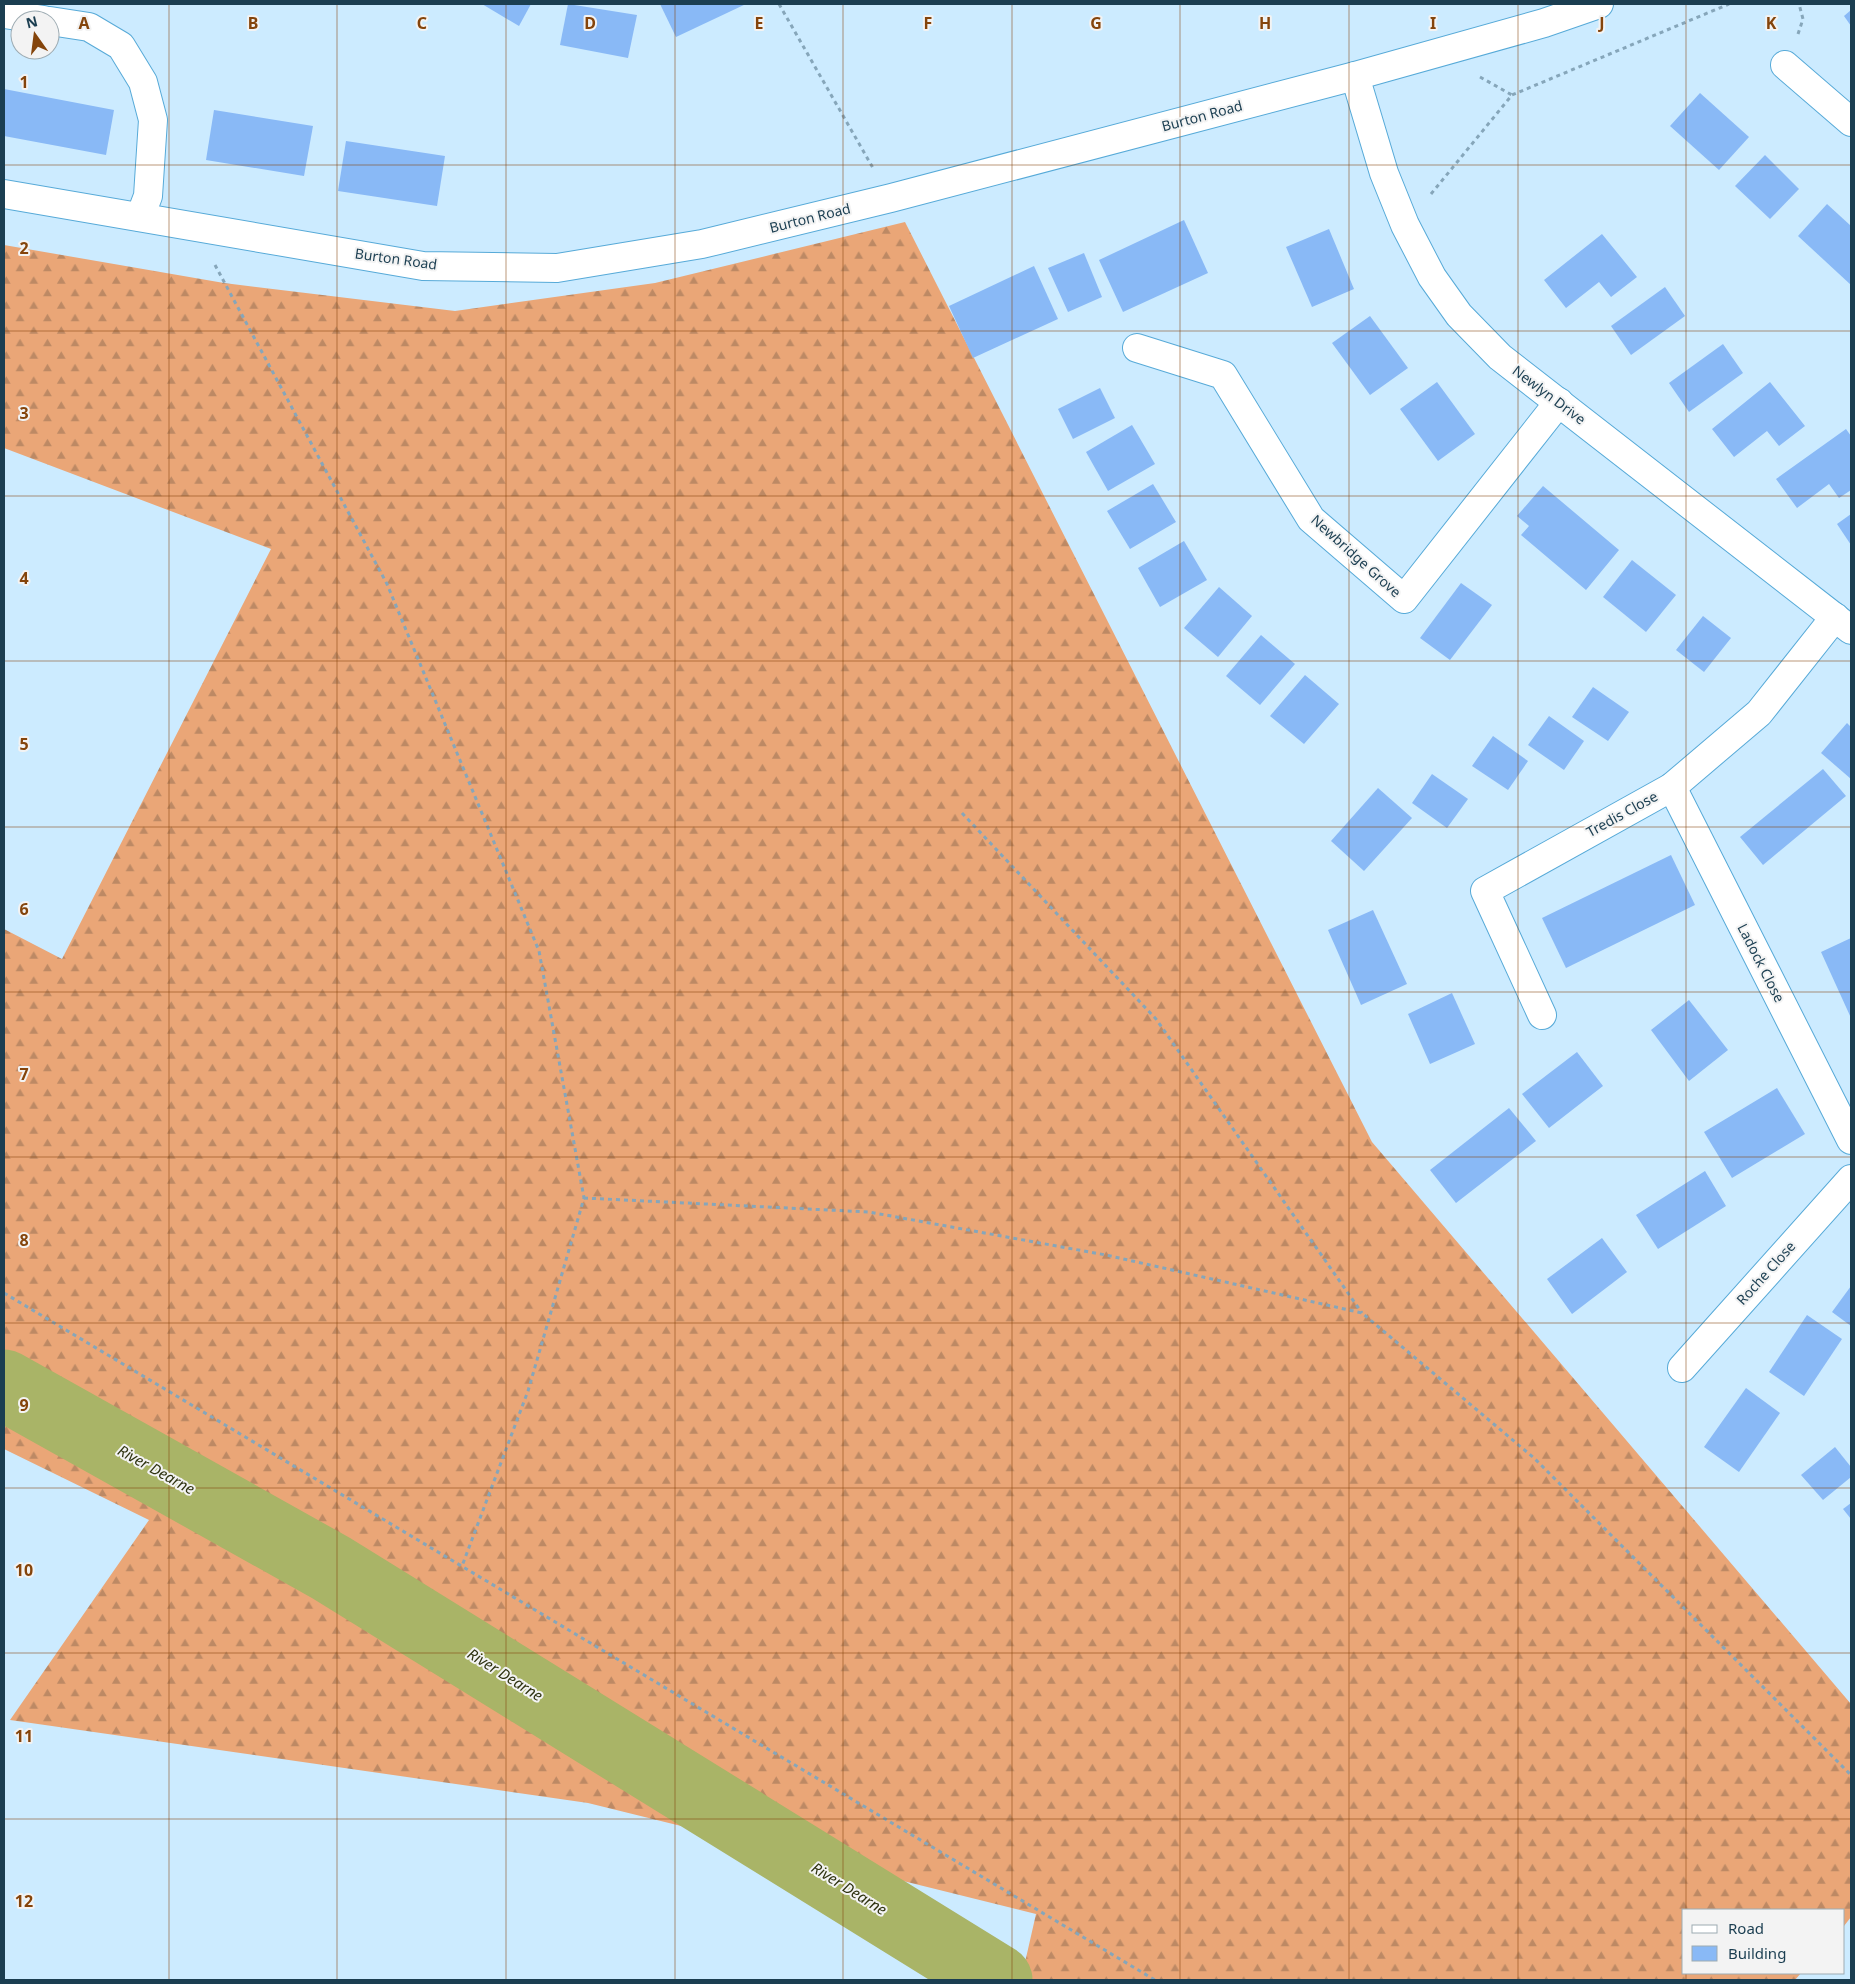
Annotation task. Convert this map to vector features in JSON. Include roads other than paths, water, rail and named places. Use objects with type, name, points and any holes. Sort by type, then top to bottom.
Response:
[{"type":"street","name":"Burton Road","points":[[4,194],[423,266],[558,268],[702,244],[891,198],[1356,76],[1544,23],[1600,4]]},
{"type":"street","points":[[60,23],[89,27],[121,46],[143,82],[153,120],[148,196],[140,217]]},
{"type":"street","points":[[1785,65],[1851,122]]},
{"type":"street","name":"Newlyn Drive","points":[[1356,76],[1384,173],[1405,225],[1432,277],[1459,315],[1500,357],[1843,624]]},
{"type":"street","name":"Newbridge Grove","points":[[1137,348],[1222,375],[1311,519],[1404,599],[1559,402]]},
{"type":"street","name":"Tredis Close","points":[[1542,1015],[1484,892],[1672,786],[1759,713],[1843,624]]},
{"type":"street","name":"Ladock Close","points":[[1672,786],[1851,1140]]},
{"type":"street","name":"Roche Close","points":[[1682,1368],[1851,1179]]},
{"type":"waterway","name":"River Dearne","points":[[4,1385],[331,1568],[997,1980]]}]
